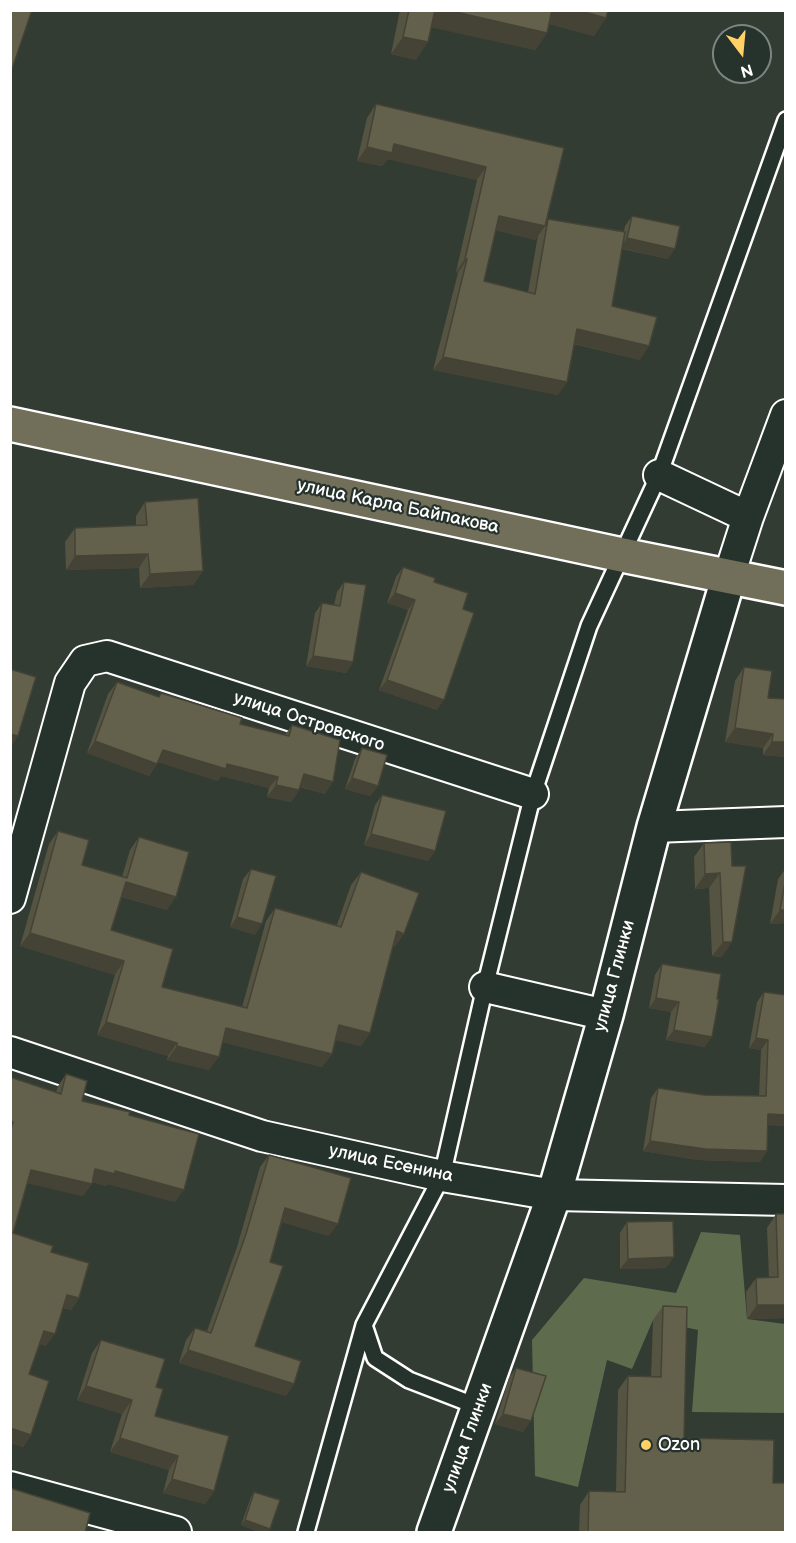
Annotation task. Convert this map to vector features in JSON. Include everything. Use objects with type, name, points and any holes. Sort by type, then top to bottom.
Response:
[{"type":"main road","name":"улица Карла Байпакова","points":[[10,424],[786,588]]},
{"type":"main road","name":"улица Глинки","points":[[434,1533],[554,1194],[606,1015],[654,827],[729,576]]},
{"type":"street","name":"улица Глинки","points":[[729,576],[748,517],[786,416]]},
{"type":"street","points":[[659,475],[748,517]]},
{"type":"street","name":"улица Островского","points":[[10,898],[70,683],[85,661],[107,656],[533,794]]},
{"type":"street","points":[[654,827],[786,822]]},
{"type":"street","points":[[485,987],[606,1015]]},
{"type":"street","name":"улица Есенина","points":[[10,1052],[262,1136],[442,1176],[554,1194],[786,1200]]},
{"type":"street","points":[[10,1487],[176,1533]]},
{"type":"lane","points":[[306,1533],[364,1325],[442,1176],[485,987],[533,794],[589,626],[659,475],[786,120]]},
{"type":"lane","points":[[364,1325],[375,1358],[409,1380],[479,1407]]},
{"type":"green space","points":[[701,1232],[740,1235],[747,1319],[785,1324],[785,1413],[692,1412],[698,1330],[653,1320],[632,1369],[607,1360],[578,1487],[535,1476],[532,1340],[584,1278],[676,1293]]},
{"type":"building","points":[[10,10],[32,10],[10,75]]},
{"type":"building","points":[[409,10],[435,10],[428,42],[403,37]]},
{"type":"building","points":[[447,10],[552,10],[547,33]]},
{"type":"building","points":[[577,10],[608,10],[606,18]]},
{"type":"building","points":[[376,104],[564,148],[545,226],[499,216],[484,281],[535,294],[548,219],[625,232],[612,306],[657,317],[649,346],[577,329],[567,382],[443,357],[486,167],[394,144],[392,153],[367,147]]},
{"type":"building","points":[[632,216],[680,226],[675,249],[627,238]]},
{"type":"building","points":[[198,498],[203,571],[150,574],[148,554],[75,556],[75,528],[147,525],[145,502]]},
{"type":"building","points":[[403,567],[435,578],[434,582],[468,593],[463,609],[474,613],[444,700],[387,680],[415,600],[395,593]]},
{"type":"building","points":[[344,582],[366,585],[353,662],[313,656],[322,603],[340,606]]},
{"type":"building","points":[[744,667],[772,671],[768,698],[786,699],[786,742],[772,742],[773,734],[735,728]]},
{"type":"building","points":[[10,669],[36,677],[18,736],[10,734]]},
{"type":"building","points":[[117,682],[159,697],[161,693],[242,718],[240,724],[289,736],[292,725],[340,740],[333,782],[304,774],[299,790],[276,785],[278,777],[227,764],[226,769],[163,750],[157,764],[95,741]]},
{"type":"building","points":[[362,748],[387,755],[378,786],[352,778]]},
{"type":"building","points":[[382,795],[446,811],[435,851],[371,834]]},
{"type":"building","points":[[58,831],[89,840],[82,865],[127,878],[139,837],[189,852],[176,897],[126,882],[111,930],[173,949],[162,987],[247,1008],[275,908],[341,927],[361,872],[419,893],[404,934],[397,931],[370,1033],[339,1025],[332,1054],[226,1028],[219,1057],[177,1046],[177,1043],[106,1022],[124,961],[30,933]]},
{"type":"building","points":[[731,842],[732,866],[746,866],[732,942],[723,942],[720,873],[705,874],[704,843]]},
{"type":"building","points":[[251,869],[276,876],[262,924],[237,917]]},
{"type":"building","points":[[786,877],[786,910],[780,910]]},
{"type":"building","points":[[662,964],[721,974],[712,1037],[674,1030],[679,1002],[656,998]]},
{"type":"building","points":[[764,992],[786,995],[786,1115],[768,1114],[767,1151],[705,1149],[650,1141],[658,1088],[704,1095],[766,1096],[768,1040],[756,1038]]},
{"type":"building","points":[[66,1074],[87,1081],[82,1101],[130,1112],[129,1115],[199,1134],[184,1190],[115,1171],[115,1174],[95,1169],[92,1184],[31,1170],[13,1233],[53,1246],[51,1252],[89,1263],[79,1298],[67,1295],[55,1334],[44,1331],[29,1374],[49,1381],[31,1435],[10,1428],[10,1132],[13,1122],[10,1121],[10,1077],[61,1094]]},
{"type":"building","points":[[269,1155],[351,1178],[338,1224],[285,1208],[270,1262],[283,1266],[255,1346],[301,1361],[294,1384],[188,1350],[195,1328],[211,1333],[246,1234]]},
{"type":"building","points":[[776,1214],[786,1214],[786,1305],[757,1305],[756,1278],[778,1277]]},
{"type":"building","points":[[673,1221],[674,1257],[628,1259],[627,1222]]},
{"type":"building","points":[[663,1306],[687,1307],[684,1438],[774,1440],[773,1483],[786,1483],[786,1533],[588,1533],[589,1491],[625,1492],[628,1376],[661,1377]]},
{"type":"building","points":[[101,1340],[165,1359],[156,1387],[163,1389],[155,1416],[229,1436],[214,1491],[172,1479],[178,1456],[120,1438],[132,1400],[86,1386]]},
{"type":"building","points":[[516,1368],[546,1376],[531,1421],[503,1414]]},
{"type":"building","points":[[10,1488],[90,1513],[85,1533],[10,1533]]},
{"type":"building","points":[[254,1492],[280,1500],[270,1529],[245,1520]]},
{"type":"place","name":"Ozon","points":[[646,1445]]}]
